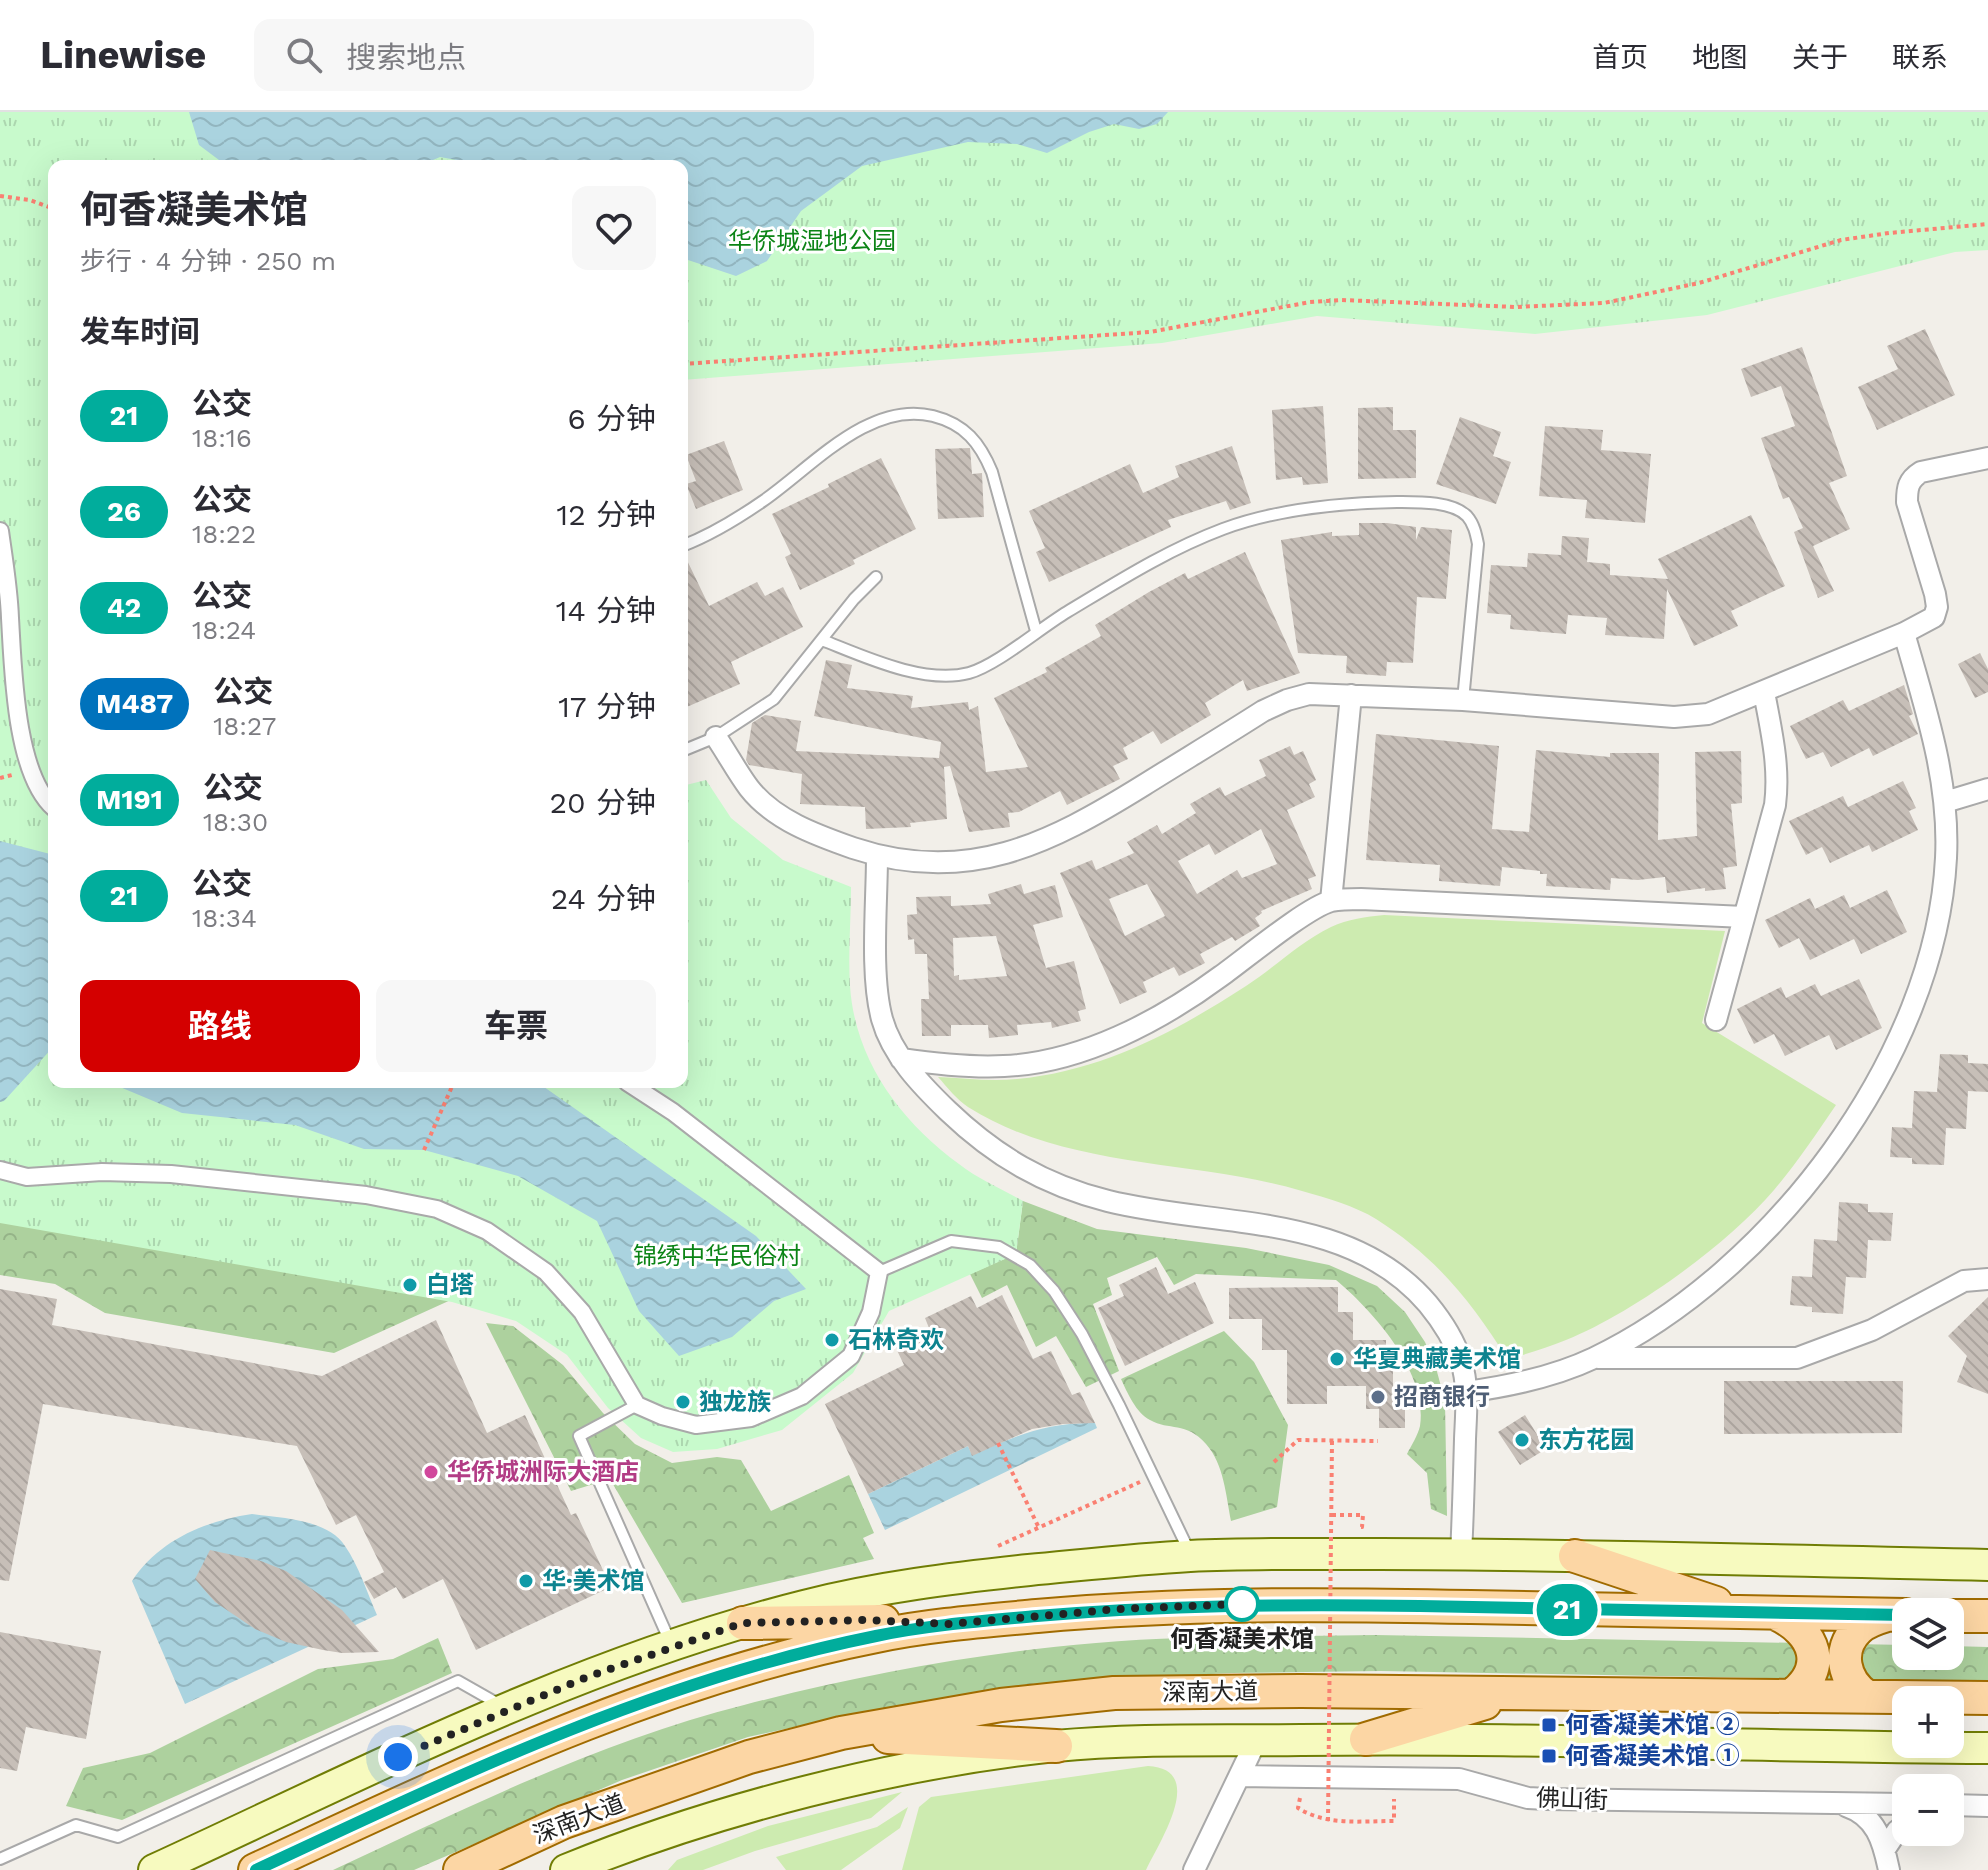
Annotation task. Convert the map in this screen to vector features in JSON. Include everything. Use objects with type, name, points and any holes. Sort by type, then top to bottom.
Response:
[{"type":"main road","points":[[154,1870],[507,1709],[672,1646],[805,1605],[928,1582],[1192,1556],[1461,1554],[1988,1565]]},
{"type":"main road","points":[[1575,1556],[1764,1614],[1801,1629],[1809,1640],[1814,1665],[1809,1678],[1791,1696]]},
{"type":"main road","points":[[255,1870],[482,1765],[609,1713],[792,1655],[950,1624],[1119,1609],[1274,1603],[1892,1615]]},
{"type":"main road","points":[[1866,1696],[1849,1679],[1845,1654],[1849,1641],[1858,1629],[1892,1616]]},
{"type":"main road","points":[[1964,1616],[1988,1616]]},
{"type":"main road","points":[[743,1623],[866,1620],[950,1624]]},
{"type":"main road","name":"深南大道","points":[[460,1870],[578,1817],[749,1757],[841,1733],[1001,1705],[1114,1693],[1301,1691],[1988,1698]]},
{"type":"main road","points":[[1366,1739],[1517,1693]]},
{"type":"main road","points":[[841,1733],[996,1745],[1056,1746],[1162,1740],[1366,1739],[1988,1748]]},
{"type":"main road","points":[[566,1870],[681,1829],[826,1787],[895,1771],[1056,1746]]},
{"type":"street","points":[[716,737],[751,790],[783,818],[826,839],[877,856],[922,863],[1002,856],[1034,846],[1101,812],[1263,711],[1309,694],[1463,700],[1691,716],[1722,709],[1764,692],[1904,633],[1934,617],[1937,607],[1907,502],[1907,489],[1911,478],[1921,472],[1988,458]]},
{"type":"street","points":[[0,531],[10,616],[12,683],[30,771],[48,804]]},
{"type":"street","points":[[1466,1392],[1546,1377],[1594,1358],[1673,1311],[1755,1242],[1817,1170],[1855,1116],[1900,1038],[1923,981],[1942,894],[1947,845],[1945,802],[1934,740],[1904,633]]},
{"type":"street","points":[[1716,1020],[1775,805],[1778,780],[1764,692]]},
{"type":"street","points":[[1331,901],[1351,695]]},
{"type":"street","points":[[1945,802],[1988,789]]},
{"type":"street","points":[[877,856],[876,989],[888,1038],[901,1059],[969,1131],[1002,1157],[1064,1188],[1110,1202],[1285,1229],[1361,1251],[1392,1268],[1420,1295],[1452,1338],[1462,1363],[1466,1392],[1461,1554]]},
{"type":"street","points":[[901,1059],[952,1066],[1007,1066],[1078,1051],[1120,1035],[1161,1014],[1207,986],[1320,905],[1331,901],[1377,900],[1744,917]]},
{"type":"street","points":[[0,1170],[27,1177],[102,1172],[171,1174],[366,1195],[437,1209],[487,1231],[546,1272],[582,1312],[637,1405],[696,1425],[751,1418],[802,1396],[851,1356],[871,1312],[879,1272],[673,1112],[636,1088]]},
{"type":"street","points":[[1594,1358],[1797,1358],[1872,1330],[1964,1281],[1988,1279]]},
{"type":"street","points":[[1194,1870],[1256,1741]]},
{"type":"street","name":"佛山街","points":[[1240,1776],[1459,1779],[1520,1796],[1547,1799],[1892,1804]]},
{"type":"street","points":[[1839,1803],[1862,1811],[1877,1830],[1889,1870]]},
{"type":"street","points":[[1964,1805],[1988,1806]]},
{"type":"street","points":[[1885,1849],[1892,1838]]},
{"type":"lane","points":[[688,543],[727,525],[765,500],[863,427],[888,416],[916,412],[944,418],[965,429],[982,449],[992,472],[1036,631]]},
{"type":"lane","points":[[822,640],[902,669],[947,676],[982,669],[1036,631],[1140,568],[1224,529],[1299,511],[1367,502],[1413,502],[1449,507],[1466,515],[1474,528],[1478,544],[1463,700]]},
{"type":"lane","points":[[688,749],[716,737],[774,699],[854,599],[876,577]]},
{"type":"lane","points":[[879,1272],[951,1241],[999,1247],[1030,1265],[1054,1291],[1082,1334],[1192,1556]]},
{"type":"lane","points":[[637,1405],[579,1436],[672,1646]]},
{"type":"lane","points":[[0,1859],[76,1825],[118,1837],[458,1681],[507,1709]]},
{"type":"path","points":[[0,196],[30,200],[48,207]]},
{"type":"path","points":[[688,364],[1150,332],[1310,302],[1342,300],[1516,307],[1604,303],[1699,283],[1841,240],[1988,224]]},
{"type":"path","points":[[424,1150],[451,1088]]},
{"type":"path","points":[[1274,1462],[1298,1440],[1378,1441]]},
{"type":"path","points":[[1328,1821],[1332,1441]]},
{"type":"path","points":[[998,1443],[1039,1528]]},
{"type":"path","points":[[998,1546],[1153,1476]]},
{"type":"path","points":[[1332,1515],[1363,1515],[1362,1527],[1354,1527]]},
{"type":"path","points":[[1305,1777],[1298,1808],[1328,1821],[1394,1821],[1394,1797]]},
{"type":"green space","points":[[0,112],[1988,112],[1988,250],[1955,252],[1707,315],[1535,334],[1317,316],[1162,343],[688,380],[688,160],[48,160],[48,1088],[688,1088],[688,784],[706,780],[731,818],[783,860],[851,887],[850,986],[861,1039],[871,1064],[900,1108],[938,1147],[974,1174],[1023,1201],[1016,1254],[889,1311],[853,1373],[782,1430],[717,1449],[673,1452],[641,1438],[608,1408],[567,1355],[516,1321],[452,1302],[0,1223]]},
{"type":"green space","points":[[1384,915],[1725,931],[1702,1023],[1836,1105],[1774,1190],[1731,1233],[1678,1276],[1592,1328],[1508,1360],[1451,1282],[1417,1249],[1368,1214],[1302,1191],[1260,1181],[1132,1161],[1047,1142],[1007,1127],[968,1107],[938,1077],[1017,1079],[1079,1068],[1108,1058],[1192,1019],[1331,927],[1350,920]]},
{"type":"green space","points":[[48,1058],[48,1088],[114,1088],[181,1116],[294,1129],[364,1153],[423,1153],[516,1179],[594,1224],[636,1313],[678,1360],[731,1341],[772,1378],[829,1341],[849,1373],[780,1426],[716,1446],[674,1449],[643,1435],[611,1406],[569,1353],[518,1318],[453,1299],[334,1353],[105,1313],[55,1284],[0,1275],[0,1105],[6,1104]]},
{"type":"green space","points":[[1023,1201],[1097,1229],[1246,1248],[1329,1265],[1377,1286],[1405,1312],[1425,1342],[1436,1368],[1445,1401],[1447,1516],[1431,1509],[1427,1473],[1407,1454],[1420,1426],[1420,1405],[1407,1364],[1366,1308],[1336,1280],[1196,1274],[1174,1285],[1157,1257],[1107,1278],[1112,1295],[1093,1304],[1119,1371],[1086,1387],[1056,1336],[1036,1347],[1007,1285],[982,1298],[970,1274],[1016,1254]]},
{"type":"green space","points":[[486,1323],[513,1326],[563,1365],[603,1413],[635,1444],[672,1463],[717,1457],[741,1460],[771,1511],[849,1475],[874,1533],[863,1538],[874,1559],[682,1603],[610,1479],[571,1491]]},
{"type":"green space","points":[[1224,1331],[1254,1362],[1288,1425],[1277,1507],[1231,1521],[1221,1471],[1206,1444],[1185,1429],[1145,1417],[1132,1402],[1121,1379]]},
{"type":"green space","points":[[1375,1635],[1892,1645],[1892,1670],[1964,1670],[1964,1646],[1988,1647],[1988,1682],[1381,1671],[1104,1679],[961,1695],[748,1737],[622,1780],[414,1870],[333,1870],[586,1757],[638,1737],[744,1705],[831,1684],[963,1659],[1051,1647],[1200,1637]]},
{"type":"green space","points":[[438,1638],[452,1673],[122,1820],[66,1806],[83,1768],[150,1753],[318,1669],[393,1659]]},
{"type":"green space","points":[[1148,1766],[1166,1770],[1175,1780],[1177,1793],[1168,1826],[1146,1870],[902,1870],[919,1807],[931,1797]]},
{"type":"green space","points":[[902,1792],[871,1818],[755,1851],[703,1870],[668,1870],[677,1860],[768,1826]]},
{"type":"green space","points":[[908,1807],[900,1828],[841,1870],[786,1870],[776,1857],[877,1827]]},
{"type":"water","points":[[189,112],[1168,112],[1157,124],[1139,129],[1114,124],[1089,132],[1047,153],[1017,144],[968,142],[862,166],[801,211],[767,261],[736,276],[688,260],[688,160],[456,160],[440,157],[433,160],[219,160],[199,145]]},
{"type":"water","points":[[0,841],[48,853],[48,1053],[0,1102]]},
{"type":"water","points":[[122,1088],[546,1088],[756,1236],[806,1289],[774,1301],[732,1337],[679,1356],[639,1311],[597,1221],[518,1176],[424,1150],[364,1149],[295,1125],[182,1113]]},
{"type":"water","points":[[1095,1423],[1097,1428],[885,1530],[868,1494],[968,1446],[972,1455],[1017,1436],[1046,1428]]},
{"type":"water","points":[[252,1514],[303,1521],[337,1537],[354,1562],[377,1615],[185,1704],[132,1581],[156,1554],[184,1535],[200,1527]]},
{"type":"building","points":[[1925,329],[1955,395],[1877,430],[1858,387],[1898,369],[1887,346]]},
{"type":"building","points":[[1802,347],[1847,476],[1829,483],[1850,529],[1813,546],[1834,591],[1818,598],[1794,532],[1803,528],[1789,497],[1783,499],[1761,438],[1795,426],[1781,386],[1751,397],[1741,369]]},
{"type":"building","points":[[1323,406],[1328,483],[1303,485],[1302,477],[1276,480],[1272,410]]},
{"type":"building","points":[[1393,407],[1393,430],[1416,430],[1416,478],[1358,479],[1358,408]]},
{"type":"building","points":[[1460,417],[1501,432],[1493,456],[1511,462],[1496,504],[1436,484]]},
{"type":"building","points":[[1545,426],[1603,430],[1601,450],[1651,454],[1645,523],[1585,518],[1587,500],[1539,496]]},
{"type":"building","points":[[724,441],[743,490],[696,509],[688,489],[688,483],[696,481],[688,454]]},
{"type":"building","points":[[1232,446],[1251,503],[1230,510],[1226,501],[1168,520],[1171,527],[1049,582],[1036,552],[1045,548],[1029,511],[1130,464],[1143,493],[1179,477],[1175,466]]},
{"type":"building","points":[[970,448],[972,474],[982,473],[984,517],[938,519],[935,449]]},
{"type":"building","points":[[881,458],[916,529],[853,560],[855,564],[800,590],[785,557],[791,554],[772,514]]},
{"type":"building","points":[[1751,515],[1785,586],[1731,611],[1738,626],[1694,646],[1667,589],[1664,639],[1605,635],[1607,618],[1568,615],[1566,634],[1510,629],[1511,615],[1487,613],[1491,565],[1527,567],[1528,553],[1561,555],[1562,536],[1589,538],[1587,562],[1610,564],[1610,575],[1668,579],[1658,559]]},
{"type":"building","points":[[1359,523],[1416,527],[1416,540],[1421,527],[1452,530],[1446,599],[1417,597],[1413,663],[1387,662],[1386,676],[1346,673],[1347,656],[1298,653],[1281,540],[1332,532],[1332,536],[1359,535]]},
{"type":"building","points":[[1245,552],[1300,673],[1247,691],[1243,680],[1205,703],[1211,715],[1161,744],[1153,731],[1123,748],[1128,759],[1113,766],[1120,779],[1067,805],[1060,791],[1019,812],[1008,813],[1010,827],[969,832],[950,766],[944,767],[947,819],[910,823],[911,827],[866,829],[865,807],[800,804],[802,774],[749,765],[746,760],[752,723],[765,715],[801,721],[796,751],[939,758],[941,742],[814,716],[826,660],[852,665],[847,688],[913,696],[911,708],[968,702],[969,710],[978,706],[986,772],[1028,767],[994,698],[1047,672],[1045,668],[1101,636],[1095,625],[1149,592],[1185,573],[1188,579]]},
{"type":"building","points":[[688,562],[709,606],[757,582],[765,596],[783,587],[803,627],[731,662],[740,684],[688,706]]},
{"type":"building","points":[[1980,653],[1988,669],[1988,692],[1975,698],[1958,664]]},
{"type":"building","points":[[1904,685],[1913,714],[1909,716],[1918,734],[1873,756],[1869,748],[1831,767],[1823,752],[1806,759],[1790,726],[1843,700],[1849,711]]},
{"type":"building","points":[[1376,734],[1499,746],[1492,829],[1529,832],[1536,750],[1610,757],[1610,753],[1659,753],[1658,840],[1697,836],[1695,752],[1741,751],[1742,803],[1731,804],[1737,866],[1723,868],[1726,889],[1705,891],[1705,888],[1667,893],[1665,877],[1638,880],[1611,878],[1610,890],[1546,886],[1547,874],[1502,867],[1500,886],[1439,881],[1440,865],[1366,860]]},
{"type":"building","points":[[1290,746],[1294,755],[1303,751],[1316,780],[1309,784],[1315,797],[1287,810],[1316,876],[1308,879],[1312,889],[1261,911],[1255,918],[1260,926],[1235,941],[1232,937],[1200,954],[1205,963],[1179,976],[1174,967],[1143,982],[1147,992],[1120,1004],[1060,873],[1092,860],[1096,870],[1134,853],[1127,842],[1157,825],[1162,834],[1196,813],[1190,804],[1220,787],[1225,796],[1266,776],[1259,760]],"holes":[[[1261,829],[1277,864],[1242,878],[1237,870],[1197,894],[1178,861],[1209,844],[1215,855]],[[1147,884],[1165,916],[1125,936],[1109,899]]]},
{"type":"building","points":[[1903,781],[1916,808],[1909,811],[1918,830],[1872,852],[1869,845],[1830,863],[1822,847],[1806,855],[1789,821],[1843,796],[1848,807]]},
{"type":"building","points":[[1021,884],[1024,894],[1055,885],[1063,917],[1033,925],[1046,968],[1074,961],[1086,1009],[1078,1011],[1081,1021],[1052,1028],[1051,1022],[1017,1025],[1018,1035],[989,1038],[988,1025],[951,1025],[951,1036],[922,1036],[921,999],[929,999],[927,954],[915,954],[914,939],[908,940],[907,915],[917,914],[916,897],[951,896],[951,906],[991,904],[988,894]],"holes":[[[996,936],[1007,976],[959,980],[959,975],[954,976],[953,938]]]},
{"type":"building","points":[[1887,890],[1907,932],[1861,954],[1854,939],[1810,960],[1799,938],[1779,948],[1765,920],[1810,898],[1815,909],[1844,895],[1850,908]]},
{"type":"building","points":[[1859,979],[1882,1028],[1836,1050],[1829,1035],[1785,1056],[1774,1034],[1754,1044],[1737,1009],[1781,987],[1786,998],[1815,984],[1821,996]]},
{"type":"building","points":[[1940,1054],[1968,1055],[1968,1063],[1988,1064],[1988,1092],[1968,1091],[1966,1129],[1946,1128],[1944,1165],[1912,1164],[1912,1158],[1890,1157],[1892,1127],[1912,1128],[1914,1091],[1937,1092]]},
{"type":"building","points":[[1839,1202],[1868,1204],[1868,1212],[1893,1213],[1891,1241],[1868,1240],[1866,1278],[1846,1277],[1843,1314],[1812,1312],[1812,1307],[1790,1305],[1792,1276],[1812,1277],[1814,1239],[1837,1241]]},
{"type":"building","points":[[1156,1267],[1168,1294],[1195,1282],[1214,1323],[1125,1366],[1098,1308],[1124,1296],[1119,1285]]},
{"type":"building","name":"华夏典藏美术馆","points":[[1338,1287],[1338,1312],[1353,1312],[1353,1340],[1386,1340],[1386,1369],[1393,1369],[1393,1399],[1405,1399],[1405,1428],[1379,1428],[1379,1409],[1366,1409],[1366,1386],[1327,1386],[1327,1404],[1287,1404],[1287,1350],[1262,1350],[1262,1319],[1229,1319],[1229,1288]]},
{"type":"building","name":"华侨城洲际大酒店","points":[[0,1289],[57,1299],[52,1325],[322,1376],[436,1320],[487,1433],[525,1415],[571,1515],[576,1513],[611,1587],[476,1650],[443,1579],[403,1599],[396,1587],[374,1599],[364,1582],[384,1572],[356,1515],[336,1525],[297,1446],[43,1404],[9,1581],[0,1580]]},
{"type":"building","points":[[1002,1295],[1033,1359],[1051,1351],[1072,1395],[1080,1392],[1095,1423],[1032,1429],[972,1456],[968,1446],[868,1494],[825,1404],[904,1365],[894,1344],[929,1328],[925,1318],[971,1296],[977,1308]]},
{"type":"building","points":[[1988,1297],[1988,1394],[1957,1382],[1967,1356],[1948,1336]]},
{"type":"building","points":[[1724,1381],[1903,1381],[1902,1433],[1724,1434]]},
{"type":"building","name":"东方花园","points":[[1525,1415],[1546,1449],[1520,1465],[1498,1432]]},
{"type":"building","points":[[210,1550],[261,1561],[286,1571],[342,1610],[379,1652],[323,1650],[286,1642],[255,1629],[215,1602],[195,1579]]},
{"type":"building","points":[[0,1632],[101,1651],[86,1739],[26,1727],[17,1771],[0,1768]]},
{"type":"bus line","name":"21","points":[[256,1870],[482,1765],[609,1713],[792,1655],[950,1624],[1119,1609],[1274,1603],[1892,1615]]},
{"type":"place","name":"白塔","points":[[410,1285]]},
{"type":"place","name":"石林奇欢","points":[[832,1340]]},
{"type":"place","name":"华夏典藏美术馆","points":[[1337,1359]]},
{"type":"place","name":"招商银行","points":[[1378,1397]]},
{"type":"place","name":"独龙族","points":[[683,1402]]},
{"type":"place","name":"东方花园","points":[[1522,1440]]},
{"type":"place","name":"华侨城洲际大酒店","points":[[431,1472]]},
{"type":"place","name":"华·美术馆","points":[[526,1581]]},
{"type":"place","name":"何香凝美术馆","points":[[1242,1604]]},
{"type":"place","name":"何香凝美术馆 ②","points":[[1549,1725]]},
{"type":"place","name":"何香凝美术馆 ①","points":[[1549,1756]]},
{"type":"route","points":[[398,1757],[587,1677],[743,1623],[866,1620],[950,1624],[1119,1609],[1242,1604]]},
{"type":"park label","name":"华侨城湿地公园","points":[[812,241]]},
{"type":"park label","name":"锦绣中华民俗村","points":[[717,1256]]}]
